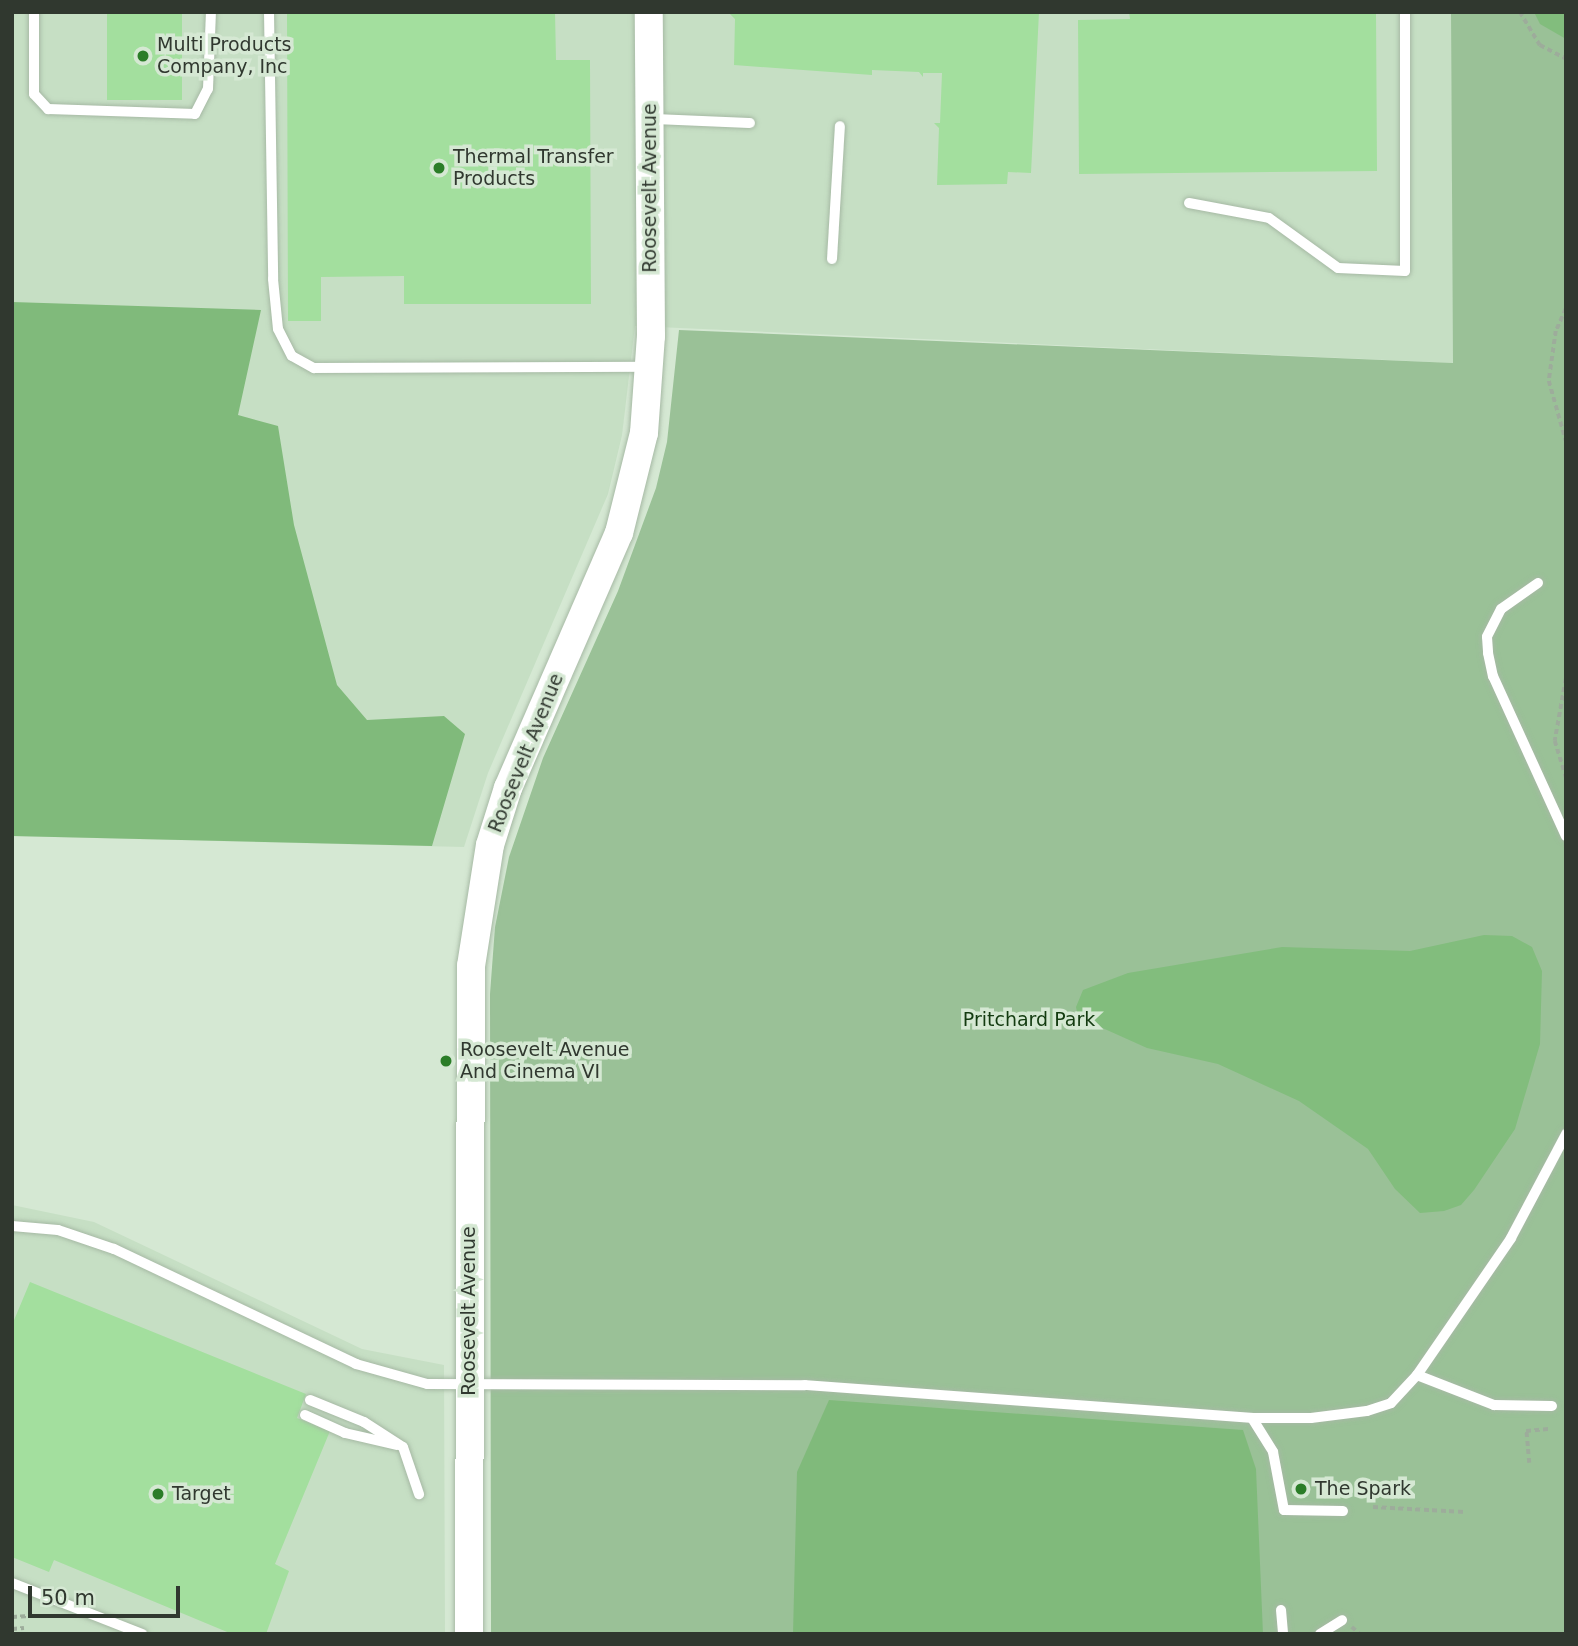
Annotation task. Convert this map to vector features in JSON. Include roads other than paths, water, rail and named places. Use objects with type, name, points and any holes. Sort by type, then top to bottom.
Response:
[{"type":"street","name":"Roosevelt Avenue","points":[[470,1634],[469,1017],[478,906],[508,788],[619,533],[644,433],[650,367],[649,12]]},
{"type":"lane","points":[[34,12],[34,94],[48,109],[195,114],[208,89],[211,12]]},
{"type":"lane","points":[[269,12],[273,279],[278,329],[292,356],[314,368],[650,367]]},
{"type":"lane","points":[[1189,203],[1269,218],[1338,268],[1405,271],[1405,12]]},
{"type":"lane","points":[[650,119],[750,123]]},
{"type":"lane","points":[[832,259],[840,126]]},
{"type":"lane","points":[[1538,583],[1501,609],[1487,638],[1488,653],[1493,676],[1566,836]]},
{"type":"lane","points":[[12,1226],[58,1230],[114,1249],[376,1371],[427,1384],[805,1385],[1252,1418],[1367,1411],[1391,1403],[1417,1375],[1511,1238],[1566,1134]]},
{"type":"lane","points":[[1417,1375],[1494,1405],[1552,1406]]},
{"type":"lane","points":[[310,1400],[364,1422],[403,1447],[419,1494]]},
{"type":"lane","points":[[304,1415],[345,1433],[403,1447]]},
{"type":"lane","points":[[1252,1418],[1273,1452],[1284,1510],[1343,1511]]},
{"type":"lane","points":[[12,1583],[142,1634]]},
{"type":"lane","points":[[1281,1610],[1283,1634]]},
{"type":"lane","points":[[1320,1634],[1342,1620]]},
{"type":"place","name":"Multi Products Company, Inc","points":[[143,56]]},
{"type":"place","name":"Thermal Transfer Products","points":[[439,168]]},
{"type":"place","name":"Roosevelt Avenue And Cinema VI","points":[[446,1061]]},
{"type":"place","name":"The Spark","points":[[1301,1489]]},
{"type":"place","name":"Target","points":[[158,1494]]},
{"type":"park label","name":"Pritchard Park","points":[[1029,1020]]}]
